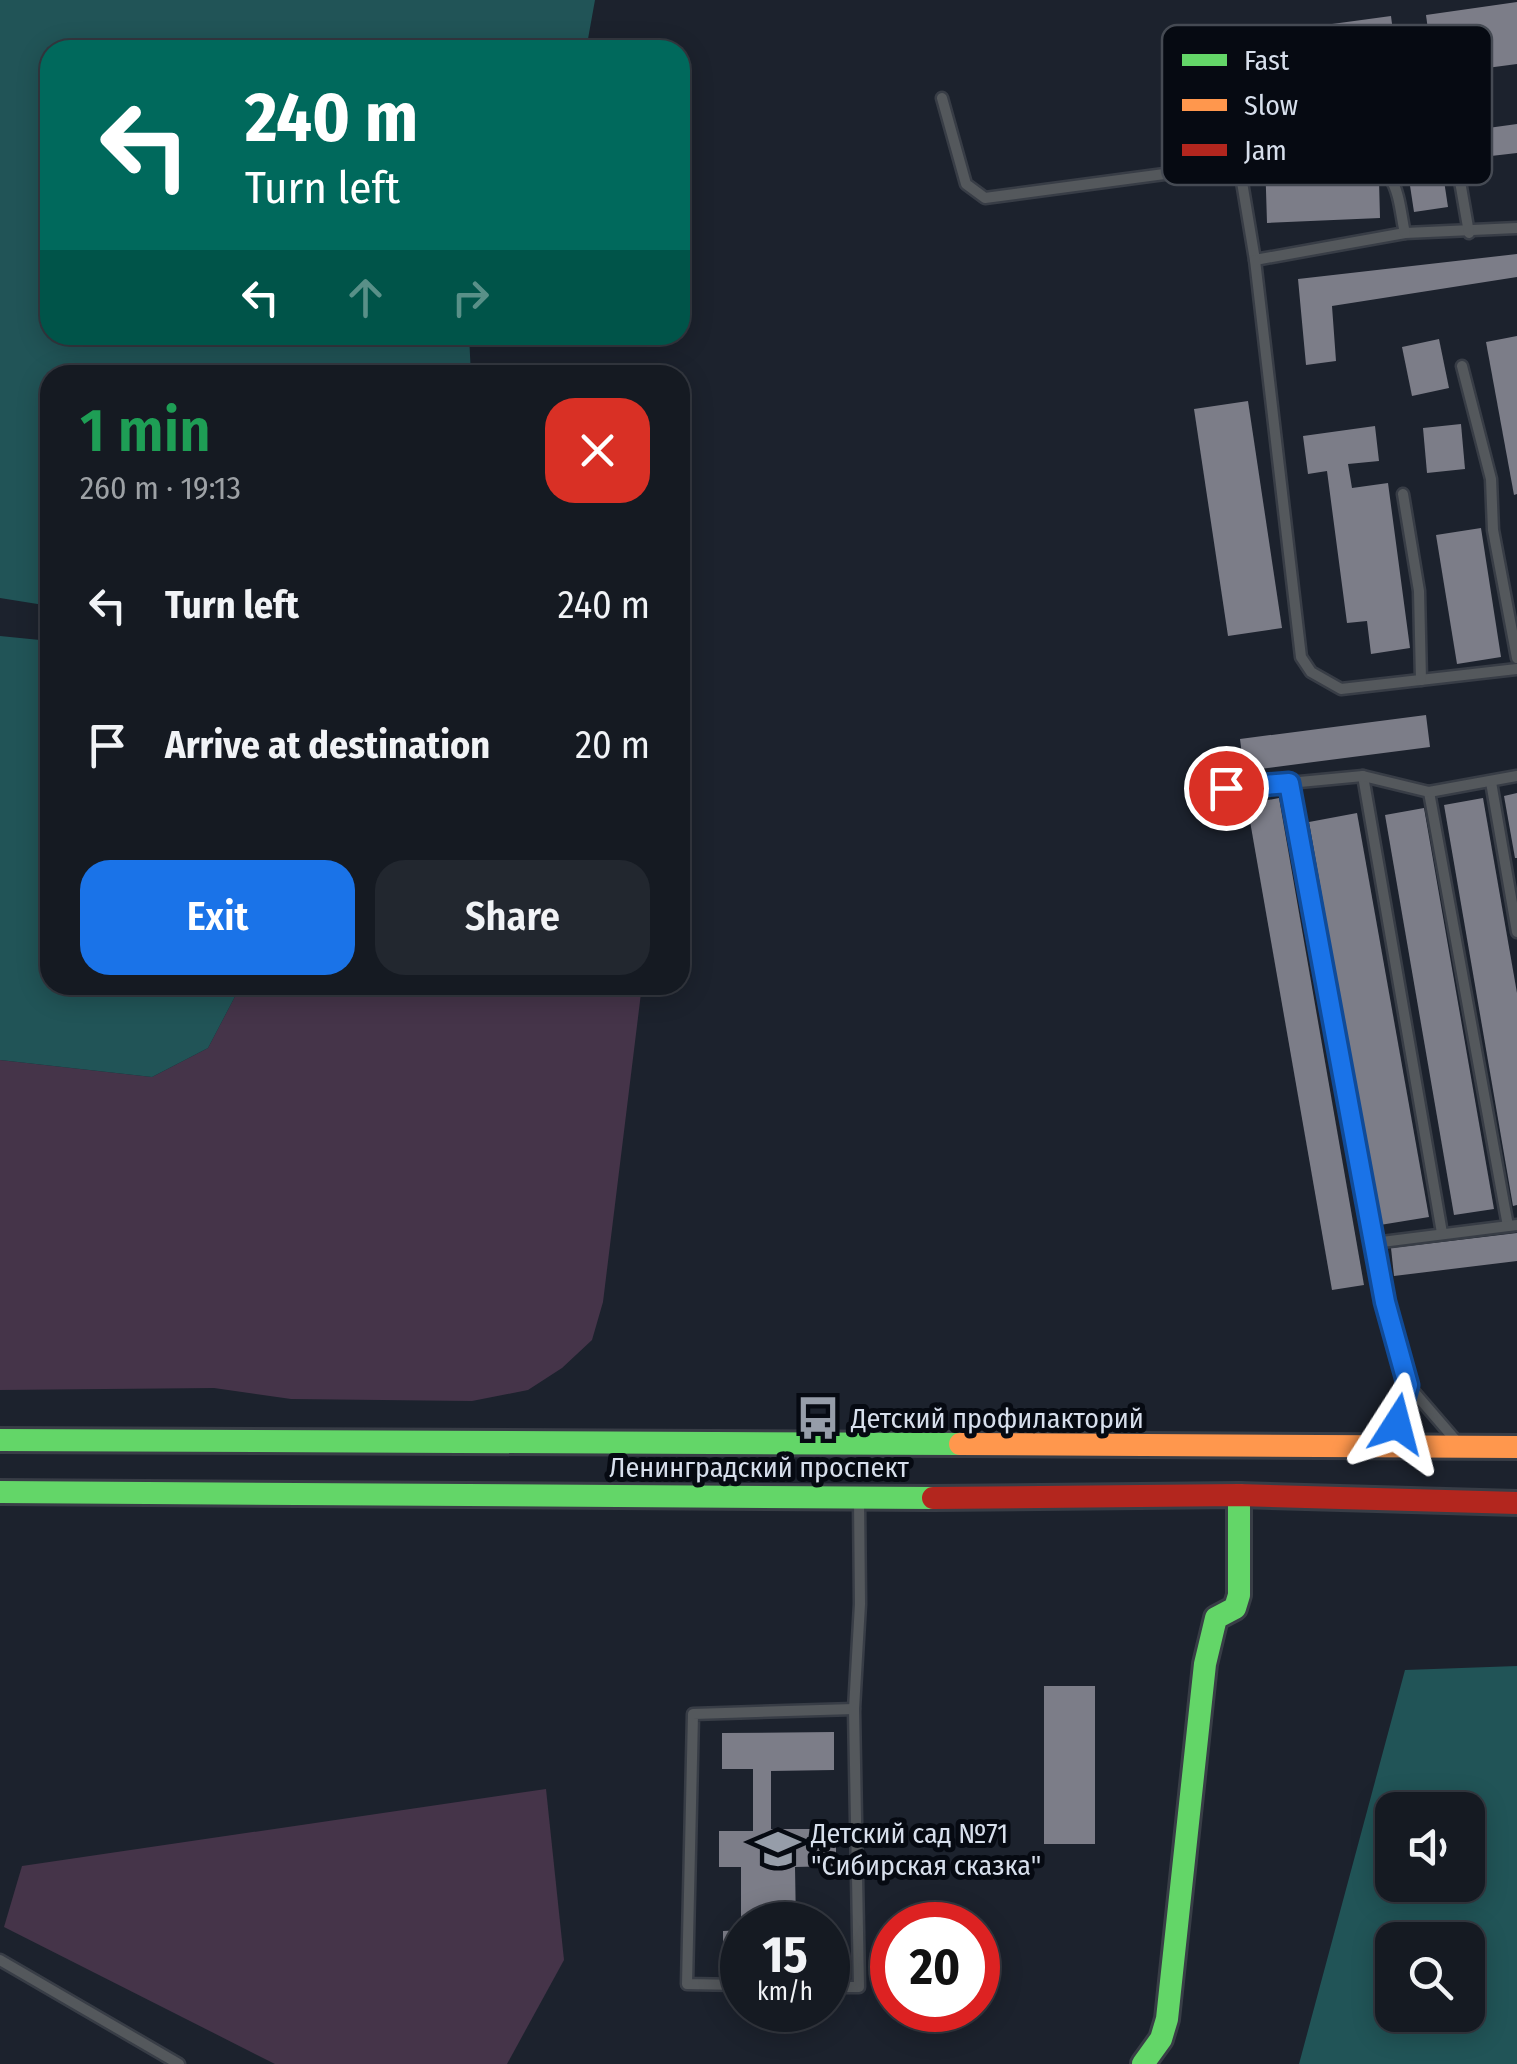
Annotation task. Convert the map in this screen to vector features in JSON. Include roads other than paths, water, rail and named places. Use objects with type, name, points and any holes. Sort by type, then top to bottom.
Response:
[{"type":"main road","name":"Ленинградский проспект","points":[[0,1440],[1517,1447]]},
{"type":"main road","name":"Ленинградский проспект","points":[[0,1492],[859,1498],[1238,1495],[1517,1503]]},
{"type":"main road","points":[[1144,2064],[1162,2039],[1174,1970],[1204,1664],[1216,1618],[1234,1608],[1239,1595],[1238,1495]]},
{"type":"lane","points":[[942,98],[966,184],[986,198],[1162,175]]},
{"type":"lane","points":[[1242,185],[1255,260],[1301,657],[1311,672],[1341,689],[1517,669]]},
{"type":"lane","points":[[1393,185],[1405,233]]},
{"type":"lane","points":[[1461,185],[1469,232]]},
{"type":"lane","points":[[1255,260],[1405,233],[1517,228]]},
{"type":"lane","points":[[1462,366],[1492,479],[1493,530],[1517,658]]},
{"type":"lane","points":[[1402,494],[1419,591],[1422,680]]},
{"type":"lane","points":[[1226,788],[1363,776],[1429,792],[1517,776]]},
{"type":"lane","points":[[1363,776],[1442,1233]]},
{"type":"lane","points":[[1490,782],[1517,932]]},
{"type":"lane","points":[[1289,783],[1374,1242],[1408,1385],[1462,1448]]},
{"type":"lane","points":[[1374,1242],[1513,1226],[1429,792]]},
{"type":"lane","points":[[1358,1446],[1397,1424],[1408,1385]]},
{"type":"lane","points":[[850,1987],[858,1987],[854,1710],[860,1604],[859,1498]]},
{"type":"lane","points":[[720,1985],[687,1984],[693,1714],[854,1710]]},
{"type":"lane","points":[[0,1960],[180,2064]]},
{"type":"place","name":"Детский профилакторий","points":[[818,1418]]},
{"type":"place","name":"Детский сад №71 \"Сибирская сказка\"","points":[[778,1849]]}]
